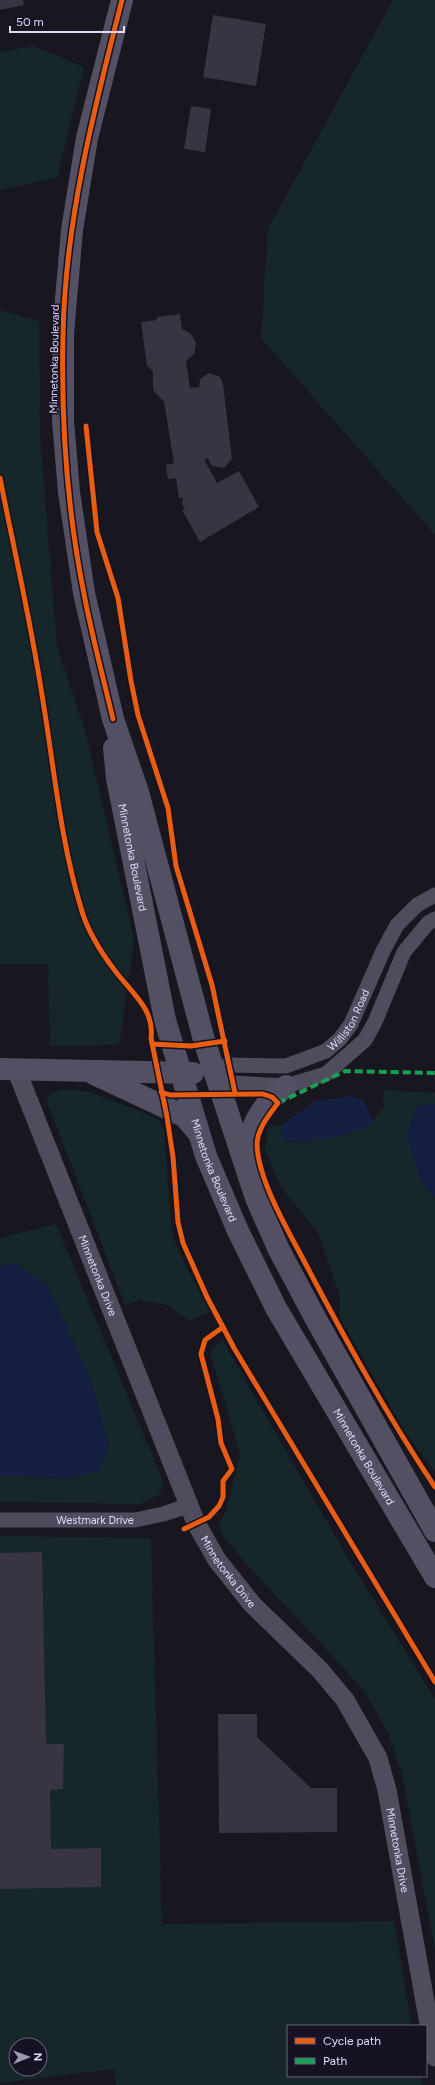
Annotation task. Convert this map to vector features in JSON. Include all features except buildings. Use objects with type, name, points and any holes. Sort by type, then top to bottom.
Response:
[{"type":"main road","name":"Minnetonka Boulevard","points":[[122,0],[87,138],[72,230],[62,334],[63,420],[69,492],[84,593],[113,719],[138,792],[204,1040],[247,1173],[267,1224],[296,1282],[435,1532]]},
{"type":"main road","name":"Minnetonka Boulevard","points":[[113,719],[117,778],[165,1020],[198,1131],[219,1190],[276,1308],[435,1577]]},
{"type":"main road","name":"Williston Road","points":[[8,1069],[214,1073]]},
{"type":"main road","points":[[87,1071],[184,1116],[198,1131]]},
{"type":"main road","points":[[247,1173],[248,1146],[252,1128],[259,1114],[272,1097],[286,1086]]},
{"type":"street","name":"Williston Road","points":[[214,1073],[228,1065],[286,1066],[326,1051],[340,1039],[351,1024],[383,952],[397,926],[417,905],[435,895]]},
{"type":"street","name":"Williston Road","points":[[214,1073],[232,1083],[286,1086],[326,1074],[365,1040],[376,1022],[404,952],[428,923],[435,919]]},
{"type":"street","name":"Minnetonka Drive","points":[[8,1069],[188,1506],[217,1560],[252,1604],[320,1670],[345,1700],[378,1758],[387,1790],[435,2057]]},
{"type":"street","name":"Westmark Drive","points":[[0,1520],[135,1520],[163,1514],[188,1506]]},
{"type":"shaded area","points":[[393,0],[435,0],[435,535],[261,338],[268,229]]},
{"type":"shaded area","points":[[34,46],[84,67],[57,178],[0,190],[0,52]]},
{"type":"shaded area","points":[[0,310],[39,321],[40,434],[57,647],[85,730],[134,939],[119,1045],[50,1046],[48,964],[0,964]]},
{"type":"shaded area","points":[[59,1090],[88,1091],[158,1119],[164,1129],[172,1235],[210,1312],[190,1321],[167,1305],[140,1300],[125,1305],[47,1102],[50,1095]]},
{"type":"shaded area","points":[[383,1090],[435,1093],[435,1104],[415,1108],[419,1177],[435,1197],[435,1471],[405,1432],[340,1318],[340,1297],[318,1233],[281,1187],[265,1150],[268,1128],[281,1125],[282,1138],[295,1143],[331,1138],[366,1128],[384,1107]]},
{"type":"shaded area","points":[[56,1224],[163,1481],[160,1494],[141,1504],[0,1502],[0,1475],[70,1479],[98,1471],[109,1444],[15,1263],[0,1266],[0,1238]]},
{"type":"shaded area","points":[[222,1340],[346,1555],[435,1699],[435,1950],[402,1774],[389,1735],[364,1690],[252,1570],[225,1539],[218,1526],[227,1508],[240,1455],[210,1352]]},
{"type":"shaded area","points":[[0,1536],[151,1538],[162,1924],[394,1921],[412,2025],[287,2025],[287,2077],[421,2077],[423,2085],[116,2085],[114,2069],[0,2083]]},
{"type":"water","points":[[351,1096],[363,1100],[373,1120],[366,1128],[331,1138],[295,1143],[282,1138],[281,1125],[315,1101]]},
{"type":"water","points":[[432,1103],[435,1104],[435,1197],[419,1177],[407,1133],[415,1108]]},
{"type":"water","points":[[15,1263],[46,1283],[90,1376],[109,1444],[99,1471],[70,1479],[0,1475],[0,1266]]},
{"type":"marked path","points":[[278,1103],[345,1071],[435,1073]]},
{"type":"cycle path","points":[[113,719],[87,610],[73,530],[64,432],[63,335],[69,250],[75,208],[101,82],[122,0]]},
{"type":"cycle path","points":[[86,426],[97,532],[118,598],[138,715],[168,808],[176,866],[212,985],[235,1093]]},
{"type":"cycle path","points":[[0,478],[33,640],[58,802],[74,882],[87,925],[100,950],[141,1002],[149,1019],[151,1038],[167,1117],[173,1157],[178,1222],[183,1243],[207,1297],[234,1348],[435,1682]]},
{"type":"cycle path","points":[[152,1044],[191,1046],[225,1041]]},
{"type":"cycle path","points":[[161,1092],[170,1095],[263,1094],[272,1097],[278,1103],[264,1122],[259,1133],[257,1145],[262,1173],[274,1204],[350,1346],[399,1432],[435,1487]]},
{"type":"cycle path","points":[[184,1529],[209,1517],[219,1506],[223,1497],[223,1481],[232,1469],[221,1443],[218,1419],[201,1354],[205,1340],[223,1327]]}]
